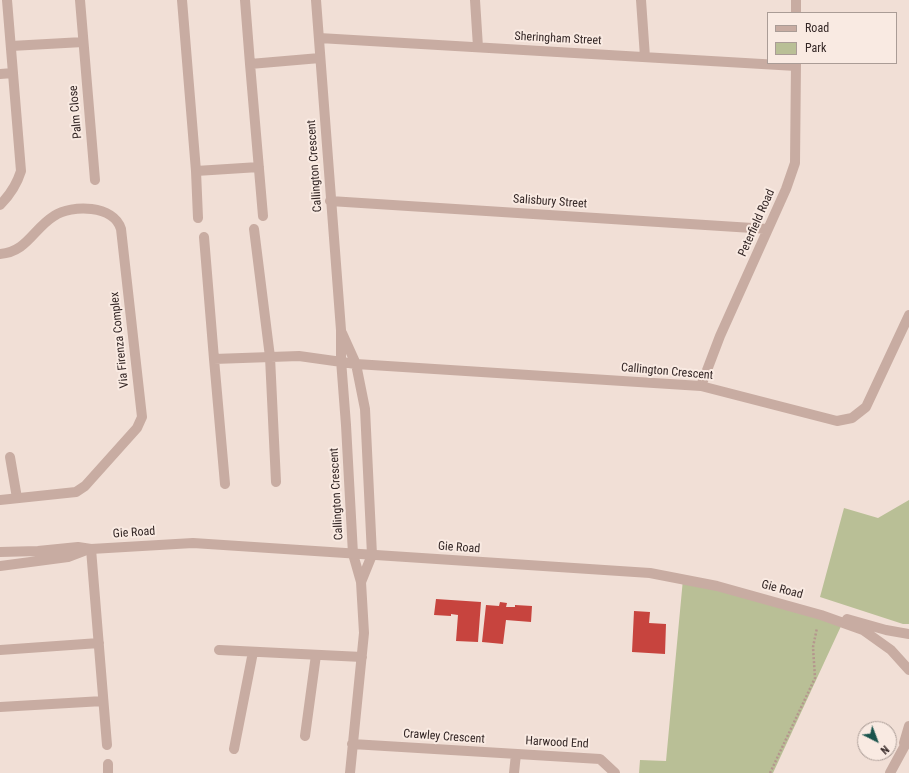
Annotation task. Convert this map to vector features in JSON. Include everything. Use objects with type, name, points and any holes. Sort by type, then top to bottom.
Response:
[{"type":"street","points":[[0,205],[8,198],[18,180],[21,171],[7,0]]},
{"type":"street","name":"Palm Close","points":[[80,0],[95,180]]},
{"type":"street","points":[[182,0],[196,171],[198,218]]},
{"type":"street","points":[[245,0],[263,216]]},
{"type":"street","name":"Callington Crescent","points":[[316,0],[330,201],[341,330],[341,360],[353,554]]},
{"type":"street","points":[[475,0],[478,47]]},
{"type":"street","points":[[640,0],[645,57]]},
{"type":"street","points":[[796,0],[796,12]]},
{"type":"street","name":"Sheringham Street","points":[[319,38],[767,63]]},
{"type":"street","points":[[11,46],[83,42]]},
{"type":"street","points":[[250,64],[320,58]]},
{"type":"street","name":"Peterfield Road","points":[[702,386],[720,336],[786,189],[795,163],[796,64]]},
{"type":"street","points":[[0,74],[13,73]]},
{"type":"street","points":[[196,171],[259,167]]},
{"type":"street","name":"Salisbury Street","points":[[330,201],[768,229]]},
{"type":"street","name":"Via Firenza Complex","points":[[0,254],[12,253],[24,245],[55,215],[70,210],[98,209],[107,212],[116,218],[121,229],[142,417],[137,428],[85,486],[76,492],[0,500]]},
{"type":"street","points":[[254,229],[270,357],[276,482]]},
{"type":"street","points":[[204,237],[225,484]]},
{"type":"street","name":"Callington Crescent","points":[[341,360],[356,364],[702,386],[829,420],[844,420],[852,418],[866,407],[909,316]]},
{"type":"street","name":"Callington Crescent","points":[[341,330],[356,364],[365,409],[372,555]]},
{"type":"street","points":[[214,359],[299,356],[341,360]]},
{"type":"street","points":[[10,457],[17,498]]},
{"type":"street","name":"Gie Road","points":[[0,552],[38,551],[78,547],[91,549],[193,543],[650,573],[717,586],[821,615],[863,630],[900,658],[909,670]]},
{"type":"street","points":[[91,549],[107,745]]},
{"type":"street","name":"Gie Road","points":[[0,566],[68,557],[91,549]]},
{"type":"street","points":[[350,773],[364,633],[361,582],[353,554]]},
{"type":"street","points":[[361,582],[372,555]]},
{"type":"street","name":"Gie Road","points":[[821,615],[840,617],[886,630],[909,634]]},
{"type":"street","points":[[0,650],[99,643]]},
{"type":"street","points":[[219,650],[362,657]]},
{"type":"street","points":[[234,749],[254,652]]},
{"type":"street","points":[[305,736],[316,655]]},
{"type":"street","points":[[0,707],[103,701]]},
{"type":"street","points":[[903,747],[909,726]]},
{"type":"street","points":[[890,773],[909,738]]},
{"type":"street","name":"Crawley Crescent","points":[[352,744],[516,754]]},
{"type":"street","points":[[514,773],[516,754]]},
{"type":"street","name":"Harwood End","points":[[516,754],[600,759],[615,773]]},
{"type":"path","points":[[770,773],[815,678],[813,647],[817,627]]},
{"type":"green space","points":[[909,500],[909,624],[903,624],[820,597],[844,508],[878,518]]},
{"type":"green space","points":[[683,579],[842,624],[773,773],[639,773],[640,760],[666,761]]},
{"type":"building","points":[[436,599],[481,602],[478,642],[456,641],[458,615],[434,615]]},
{"type":"building","points":[[500,602],[507,603],[506,607],[515,607],[515,605],[532,606],[531,622],[506,620],[503,644],[482,642],[486,605],[499,606]]},
{"type":"building","points":[[634,611],[650,612],[649,623],[666,624],[665,654],[632,652]]}]
